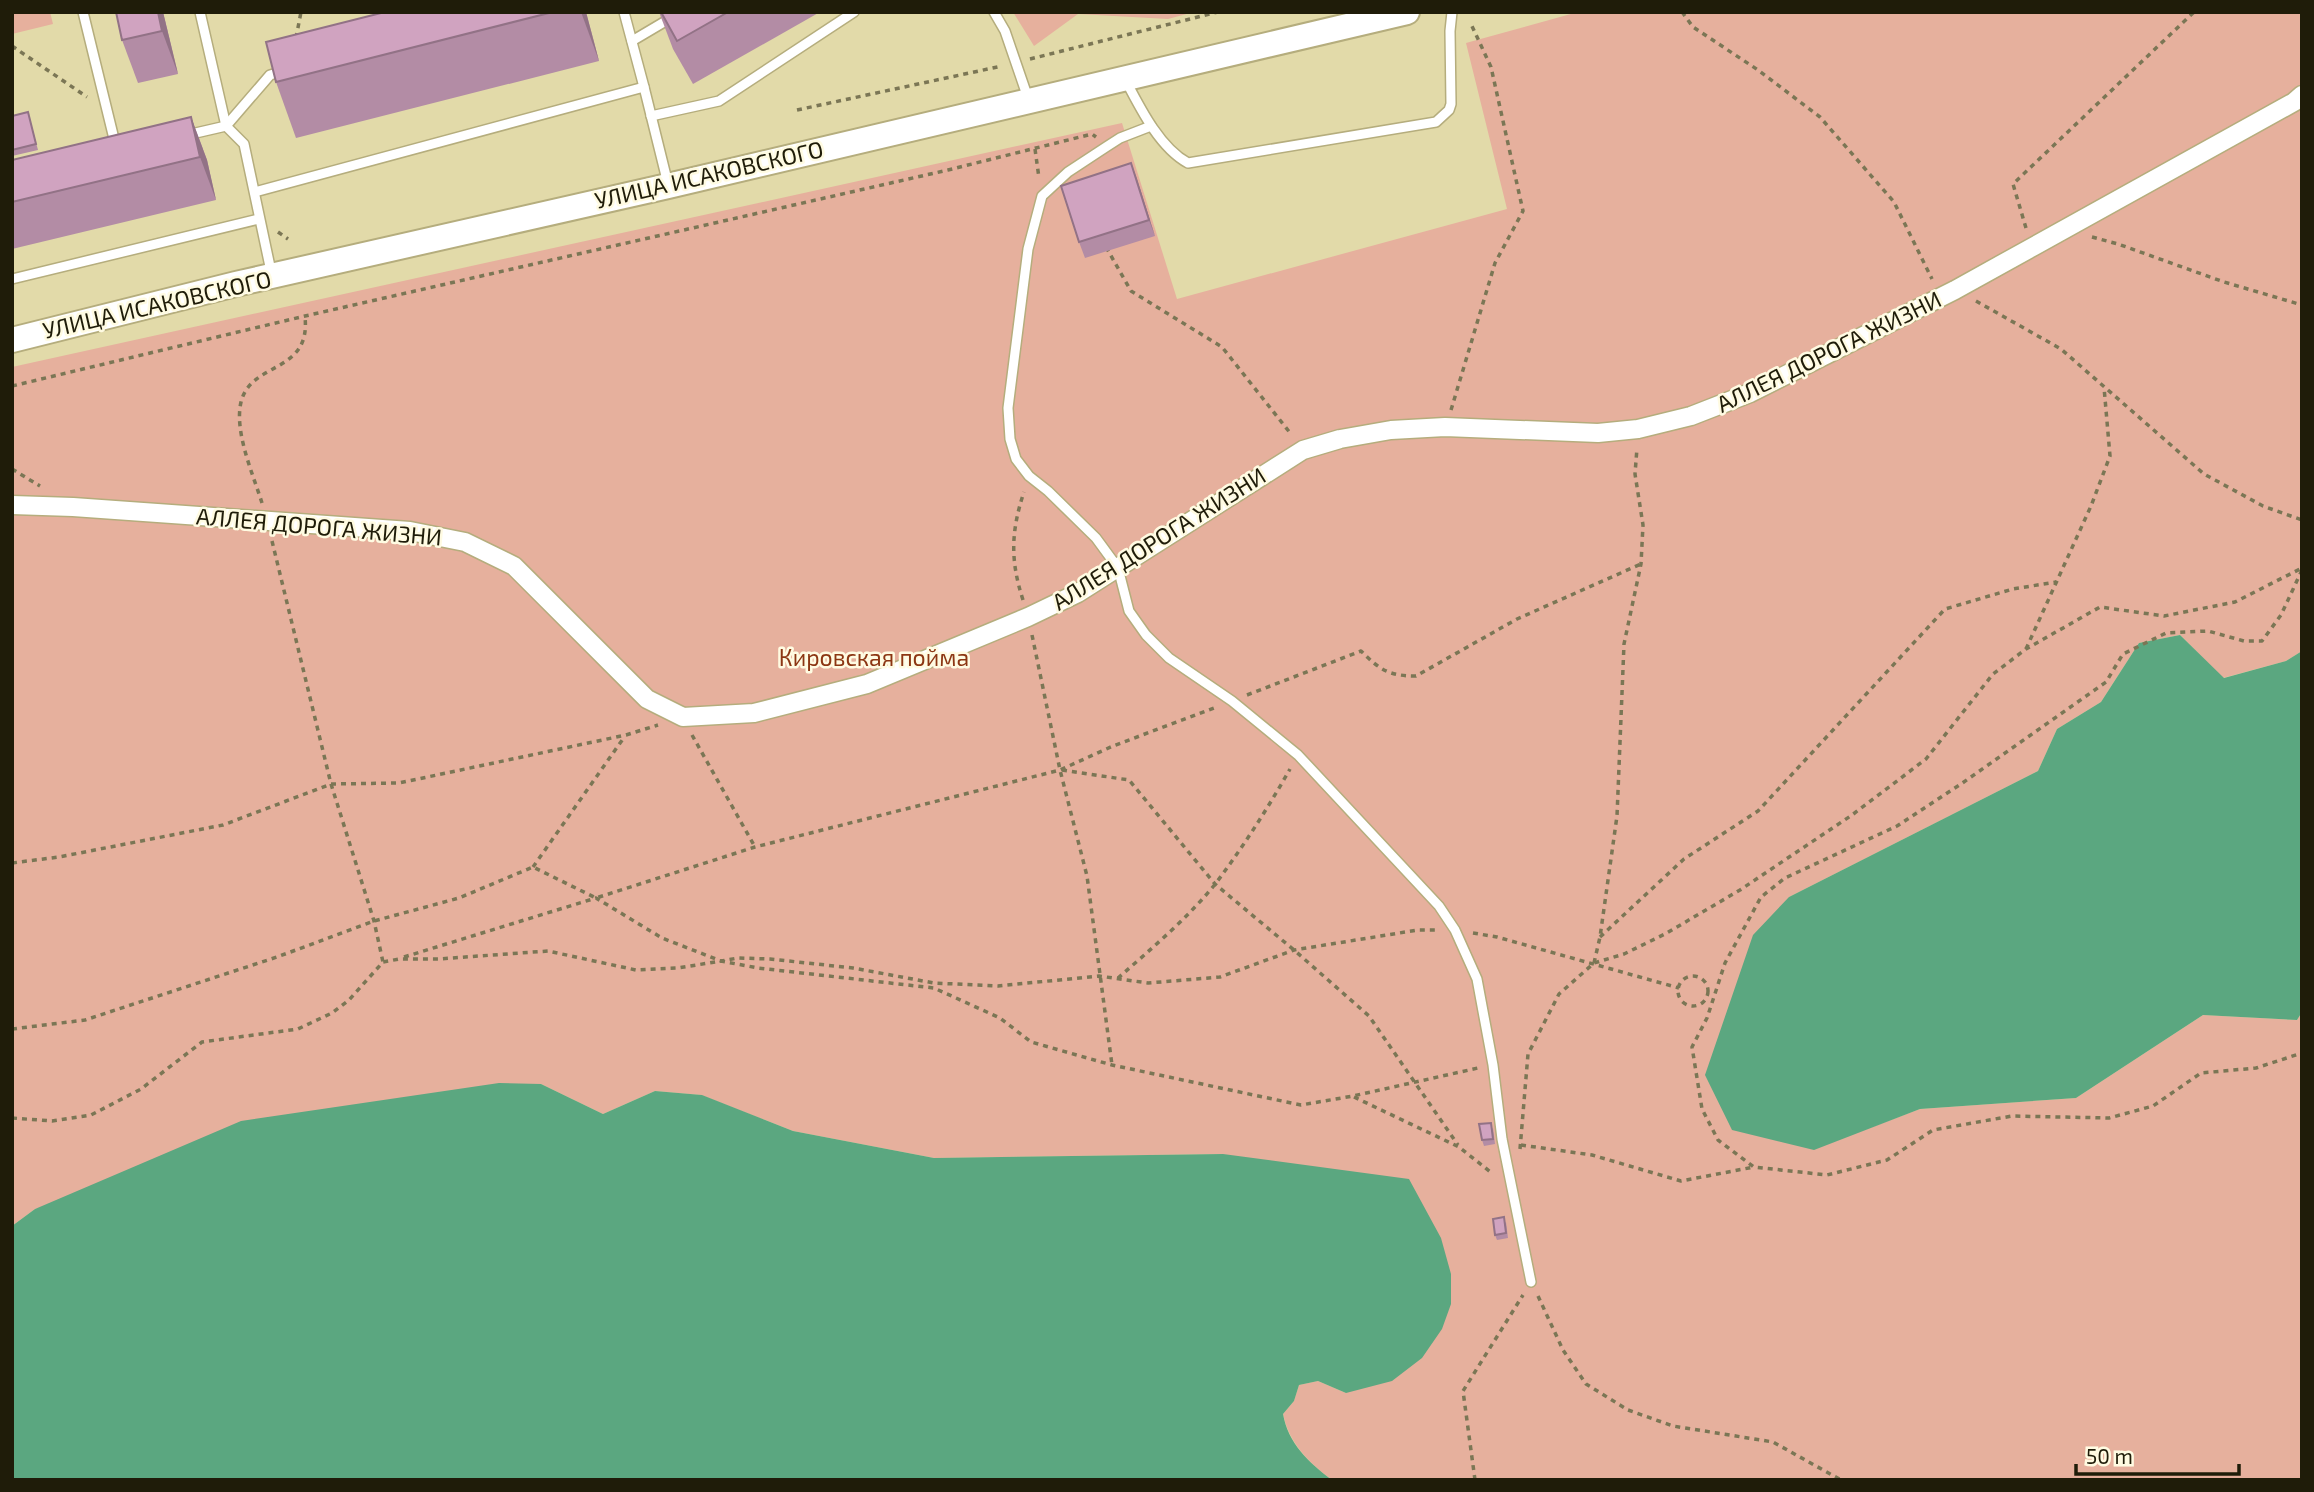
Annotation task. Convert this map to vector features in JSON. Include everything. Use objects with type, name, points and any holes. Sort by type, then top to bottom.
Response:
[{"type":"street","name":"УЛИЦА ИСАКОВСКОГО","points":[[12,340],[1407,12]]},
{"type":"street","name":"АЛЛЕЯ ДОРОГА ЖИЗНИ","points":[[12,505],[410,531],[465,542],[514,566],[647,699],[683,718],[754,713],[867,684],[1079,593],[1303,450],[1340,439],[1391,430],[1445,428],[1598,433],[1637,429],[1691,416],[1750,394],[1948,294],[2294,102],[2302,95]]},
{"type":"lane","points":[[83,12],[117,152]]},
{"type":"lane","points":[[200,12],[226,126],[244,144],[272,277]]},
{"type":"lane","points":[[624,12],[668,186]]},
{"type":"lane","points":[[632,41],[681,12]]},
{"type":"lane","points":[[651,116],[719,101],[854,12]]},
{"type":"lane","points":[[994,12],[1005,31],[1028,100]]},
{"type":"lane","points":[[1125,79],[1151,126],[1181,159],[1188,163],[1436,122],[1449,110],[1451,104],[1452,12]]},
{"type":"lane","points":[[177,138],[226,126],[270,75],[289,70]]},
{"type":"lane","points":[[255,192],[644,87]]},
{"type":"lane","points":[[1151,126],[1120,138],[1106,147],[1068,172],[1042,197],[1028,249],[1008,408],[1010,439],[1016,459],[1029,476],[1096,538],[1118,568],[1129,611],[1146,635],[1169,658],[1237,700],[1298,755],[1439,905],[1455,930],[1478,979],[1504,1152],[1531,1282]]},
{"type":"lane","points":[[104,155],[129,149]]},
{"type":"lane","points":[[12,278],[259,219]]},
{"type":"path","points":[[289,70],[301,12]]},
{"type":"path","points":[[1682,12],[1693,27],[1758,70],[1821,117],[1894,202],[1948,294],[2008,318],[2061,349],[2204,474],[2263,506],[2302,520]]},
{"type":"path","points":[[2032,247],[2013,184],[2194,12]]},
{"type":"path","points":[[1445,428],[1495,263],[1523,211],[1491,67],[1471,24]]},
{"type":"path","points":[[12,46],[107,110]]},
{"type":"path","points":[[12,386],[305,316],[948,170],[1092,134],[1106,147]]},
{"type":"path","points":[[1035,149],[1042,197]]},
{"type":"path","points":[[2063,230],[2118,244],[2224,282],[2302,305]]},
{"type":"path","points":[[1101,239],[1130,291],[1222,347],[1303,450]]},
{"type":"path","points":[[305,316],[307,330],[300,349],[246,389],[241,404],[239,428],[267,521],[331,784],[374,921],[383,962]]},
{"type":"path","points":[[2026,649],[2091,506],[2110,456],[2104,385]]},
{"type":"path","points":[[1594,963],[1617,816],[1624,644],[1641,564],[1643,525],[1635,474],[1637,429]]},
{"type":"path","points":[[1029,476],[1015,518],[1015,575],[1028,617],[1060,769],[1087,876],[1112,1065]]},
{"type":"path","points":[[12,1118],[52,1121],[90,1115],[141,1089],[202,1042],[298,1030],[349,1000],[383,962],[755,847],[1060,769],[1361,651],[1388,673],[1416,676],[1517,619],[1641,564]]},
{"type":"path","points":[[1594,963],[1624,954],[1665,934],[1740,890],[1852,815],[1926,759],[1993,674],[2026,649],[2100,607],[2164,616],[2235,602],[2302,569]]},
{"type":"path","points":[[1754,1167],[1718,1140],[1712,1130],[1702,1109],[1692,1047],[1707,1018],[1725,963],[1761,897],[1785,878],[1897,826],[1961,784],[2106,682],[2123,654],[2166,633],[2208,631],[2244,641],[2262,641],[2281,615],[2302,569]]},
{"type":"path","points":[[1600,937],[1684,859],[1759,811],[1945,609],[2013,589],[2056,582]]},
{"type":"path","points":[[12,863],[59,857],[223,825],[331,784],[399,782],[626,735],[683,718],[755,847]]},
{"type":"path","points":[[12,1029],[85,1020],[277,957],[374,921],[459,898],[533,867],[626,735]]},
{"type":"path","points":[[1117,979],[1155,946],[1215,884],[1273,800],[1298,755]]},
{"type":"path","points":[[1060,769],[1129,780],[1215,884],[1369,1016],[1459,1147]]},
{"type":"path","points":[[533,867],[596,898],[662,938],[721,961],[758,968],[934,988],[1000,1018],[1031,1042],[1112,1065],[1301,1105],[1493,1065]]},
{"type":"path","points":[[399,958],[438,960],[548,951],[636,970],[678,968],[738,958],[853,968],[934,983],[998,986],[1099,976],[1148,983],[1220,977],[1294,950],[1418,930],[1455,930],[1497,937],[1679,988]]},
{"type":"path","points":[[1687,978],[1700,978],[1705,982],[1708,995],[1705,1001],[1693,1007],[1681,1000],[1679,988],[1687,978]]},
{"type":"path","points":[[1521,1145],[1592,1155],[1681,1181],[1754,1167],[1827,1175],[1887,1160],[1933,1130],[2012,1116],[2109,1118],[2153,1106],[2201,1073],[2256,1068],[2302,1054]]},
{"type":"path","points":[[1475,1480],[1463,1391],[1531,1282]]},
{"type":"path","points":[[1531,1282],[1563,1350],[1586,1384],[1628,1409],[1673,1426],[1773,1442],[1842,1480]]},
{"type":"green space","points":[[12,12],[50,12],[53,24],[12,34]]},
{"type":"green space","points":[[1013,12],[1194,12],[1168,19],[1078,14],[1034,46]]},
{"type":"green space","name":"Кировская пойма","points":[[1578,12],[2302,12],[2302,651],[2286,661],[2223,678],[2180,635],[2139,643],[2101,702],[2057,729],[2038,771],[1789,897],[1814,1149],[1920,1109],[2076,1098],[2203,1015],[2297,1020],[2302,1012],[2302,1480],[1332,1480],[1301,1452],[1290,1434],[1283,1414],[1294,1401],[1299,1385],[1318,1381],[1346,1393],[1223,1154],[934,1158],[793,1131],[701,1095],[655,1091],[603,1114],[541,1084],[35,1209],[12,1226],[12,367],[1122,123],[1177,299],[1507,209],[1466,43]]},
{"type":"shaded area","points":[[2180,635],[2224,678],[2286,661],[2302,651],[2302,1012],[2297,1020],[2203,1015],[2076,1098],[1920,1109],[1814,1150],[1732,1130],[1705,1075],[1753,935],[1789,897],[2038,771],[2057,729],[2101,702],[2139,643]]},
{"type":"shaded area","points":[[499,1083],[541,1084],[603,1114],[655,1091],[702,1095],[793,1131],[934,1158],[1223,1154],[1409,1179],[1441,1238],[1451,1274],[1451,1304],[1442,1329],[1422,1358],[1392,1381],[1346,1393],[1318,1381],[1299,1385],[1294,1401],[1283,1414],[1286,1424],[1301,1452],[1332,1480],[12,1480],[12,1226],[35,1209],[241,1121]]},
{"type":"building","points":[[116,12],[158,12],[162,31],[122,40]]},
{"type":"building","points":[[385,12],[553,12],[276,82],[266,42]]},
{"type":"building","points":[[661,12],[728,12],[677,41]]},
{"type":"building","points":[[28,112],[36,144],[12,150],[12,116]]},
{"type":"building","points":[[191,117],[200,157],[12,202],[12,160]]},
{"type":"building","points":[[1131,163],[1149,220],[1079,242],[1061,186]]},
{"type":"building","points":[[1491,1123],[1493,1139],[1482,1140],[1479,1124]]},
{"type":"building","points":[[1504,1217],[1506,1233],[1495,1235],[1493,1219]]}]
